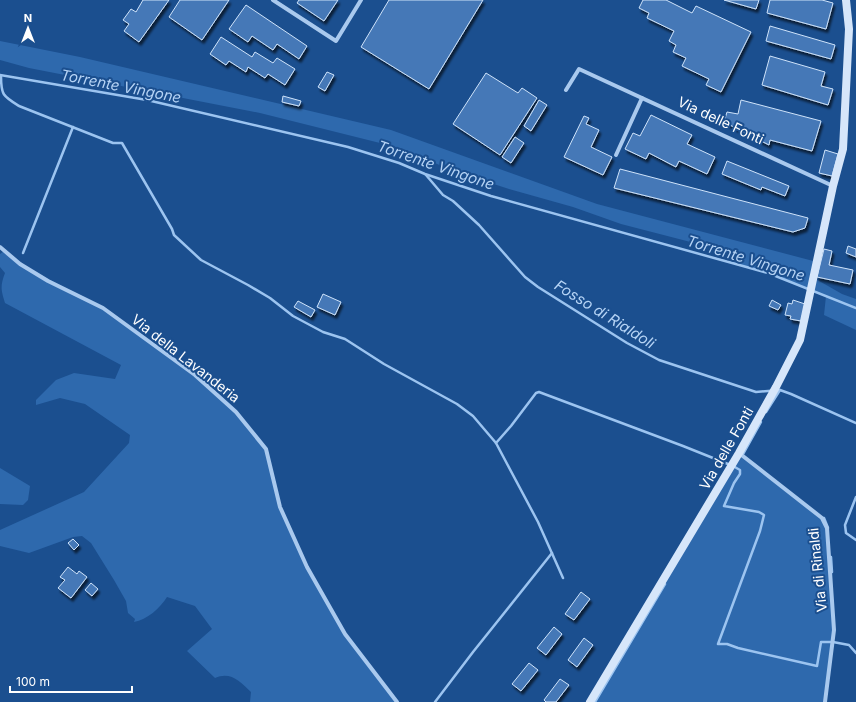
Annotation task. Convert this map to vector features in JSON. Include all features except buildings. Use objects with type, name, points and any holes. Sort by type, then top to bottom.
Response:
[{"type":"street","points":[[273,0],[336,41],[361,0]]},
{"type":"street","name":"Via delle Fonti","points":[[590,702],[739,453],[776,387],[800,340],[833,186],[843,149],[849,29],[846,0]]},
{"type":"street","name":"Via delle Fonti","points":[[566,90],[579,69],[833,186]]},
{"type":"street","points":[[616,155],[642,98]]},
{"type":"street","name":"Via della Lavanderia","points":[[0,247],[20,264],[48,281],[103,308],[195,375],[236,412],[266,449],[280,507],[307,567],[345,634],[397,702]]},
{"type":"street","name":"Via di Rinaldi","points":[[739,453],[822,518],[827,528],[834,630],[825,702]]},
{"type":"shaded area","points":[[0,41],[80,57],[391,130],[597,204],[817,262],[814,278],[842,294],[856,299],[856,330],[824,315],[826,296],[768,273],[730,263],[733,253],[621,224],[573,207],[509,189],[454,171],[396,147],[260,113],[29,68],[0,60]]},
{"type":"shaded area","points":[[4,251],[20,264],[103,308],[195,375],[236,412],[266,449],[280,507],[307,567],[345,634],[397,702],[250,702],[251,692],[243,684],[230,676],[220,676],[215,678],[187,651],[212,629],[195,606],[167,597],[153,613],[144,619],[134,622],[135,619],[128,613],[126,601],[114,580],[91,543],[82,536],[73,537],[29,553],[0,546],[0,530],[84,492],[129,443],[130,435],[85,404],[60,398],[36,405],[36,400],[56,380],[74,373],[115,379],[121,365],[5,303],[2,281],[5,273],[0,267],[0,254]]},
{"type":"shaded area","points":[[739,453],[822,518],[827,528],[834,630],[825,702],[590,702]]},
{"type":"shaded area","points":[[0,468],[30,486],[28,500],[23,505],[0,504]]},
{"type":"waterway","name":"Torrente Vingone","points":[[0,75],[147,100],[348,147],[399,163],[425,174],[491,196],[768,273],[856,308]]},
{"type":"waterway","points":[[1,76],[2,91],[9,100],[19,106],[113,143],[122,143],[172,229],[174,235],[201,260],[270,298],[293,316],[323,332],[345,339],[384,364],[457,404],[473,416],[496,443],[538,522],[563,578]]},
{"type":"waterway","points":[[23,253],[73,127]]},
{"type":"waterway","name":"Fosso di Rialdoli","points":[[426,175],[443,195],[453,201],[479,225],[525,277],[538,287],[627,343],[659,360],[756,392],[780,390],[856,423]]},
{"type":"waterway","points":[[766,412],[780,390]]},
{"type":"waterway","points":[[496,443],[536,393],[539,392],[683,446],[740,470],[740,474],[734,483],[724,506],[759,512],[764,515],[760,531],[718,644],[727,644],[738,648],[817,666],[821,642],[833,642],[849,645],[856,653]]},
{"type":"waterway","points":[[742,456],[761,422]]},
{"type":"waterway","points":[[856,497],[845,525],[846,533],[856,540]]},
{"type":"waterway","points":[[824,518],[828,528]]},
{"type":"waterway","points":[[435,702],[552,553]]},
{"type":"waterway","points":[[831,557],[832,572]]},
{"type":"waterway","points":[[595,702],[665,584]]}]
